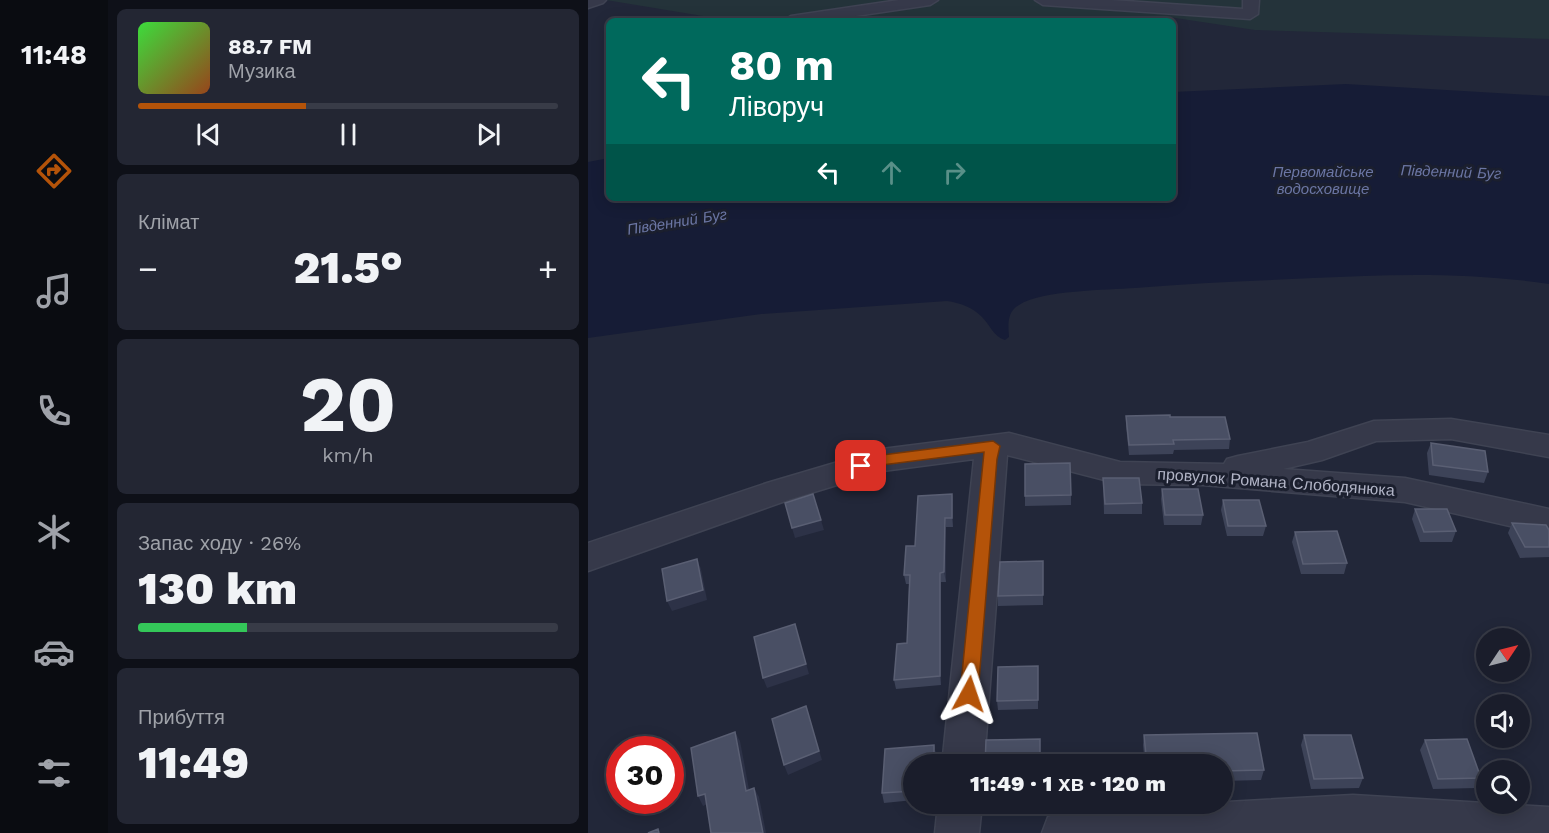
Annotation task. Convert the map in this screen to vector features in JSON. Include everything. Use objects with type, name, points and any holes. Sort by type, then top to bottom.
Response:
[{"type":"street","points":[[588,3],[598,0]]},
{"type":"street","points":[[811,18],[930,0]]},
{"type":"street","points":[[1043,0],[1250,14],[1251,0]]},
{"type":"street","points":[[1203,474],[1311,452],[1374,431],[1451,429],[1549,447]]},
{"type":"street","name":"провулок Романа Слободянюка","points":[[588,557],[779,490],[882,460],[1009,444],[1120,473],[1203,474],[1405,490],[1549,522]]},
{"type":"street","points":[[964,754],[993,446]]},
{"type":"street","points":[[957,833],[959,814]]},
{"type":"street","points":[[1064,833],[1353,817],[1549,829]]},
{"type":"shaded area","points":[[606,0],[1549,0],[1549,39],[1255,30],[1169,17],[715,18]]},
{"type":"water","name":"Первомайське водосховище","points":[[1346,84],[1549,96],[1549,284],[1490,277],[1401,275],[1224,282],[1075,292],[1043,296],[1019,305],[1010,315],[1009,337],[1005,340],[995,334],[982,317],[974,311],[961,304],[947,301],[761,314],[588,338],[588,162],[606,159],[606,201],[1176,201],[1176,92]]},
{"type":"building","points":[[1170,415],[1170,417],[1225,417],[1230,439],[1173,440],[1174,444],[1129,445],[1126,416]]},
{"type":"building","points":[[1431,443],[1485,451],[1488,472],[1433,465]]},
{"type":"building","points":[[1070,463],[1071,495],[1025,496],[1025,464]]},
{"type":"building","points":[[1103,478],[1139,478],[1142,503],[1105,504]]},
{"type":"building","points":[[1162,489],[1198,489],[1203,515],[1165,515]]},
{"type":"building","points":[[813,494],[821,520],[792,528],[785,503]]},
{"type":"building","points":[[952,494],[952,518],[945,518],[944,572],[940,573],[940,676],[894,680],[897,644],[907,643],[910,575],[904,575],[906,546],[915,546],[918,496]]},
{"type":"building","points":[[1223,500],[1259,500],[1266,526],[1228,526]]},
{"type":"building","points":[[1415,509],[1447,509],[1456,531],[1424,532]]},
{"type":"building","points":[[1512,523],[1546,525],[1549,530],[1549,547],[1525,547]]},
{"type":"building","points":[[1337,531],[1347,563],[1303,564],[1295,532]]},
{"type":"building","points":[[697,559],[703,590],[667,601],[662,569]]},
{"type":"building","points":[[1043,561],[1043,595],[998,596],[1000,562]]},
{"type":"building","points":[[795,624],[806,664],[763,678],[754,637]]},
{"type":"building","points":[[1038,666],[1038,700],[997,701],[998,667]]},
{"type":"building","points":[[806,706],[819,751],[784,765],[772,719]]},
{"type":"building","points":[[735,732],[746,791],[754,788],[763,833],[711,833],[705,794],[698,796],[691,748]]},
{"type":"building","points":[[1257,733],[1264,770],[1233,771],[1233,754],[1146,754],[1144,735]]},
{"type":"building","points":[[1304,735],[1351,735],[1363,778],[1314,779]]},
{"type":"building","points":[[1040,739],[1040,754],[985,754],[986,740]]},
{"type":"building","points":[[1467,739],[1476,764],[1476,778],[1438,779],[1425,740]]},
{"type":"building","points":[[934,745],[934,754],[903,754],[903,792],[882,793],[885,749]]},
{"type":"route","points":[[861,466],[882,460],[993,446],[969,694]]},
{"type":"water label","name":"Південний Буг","points":[[1451,172]]},
{"type":"water label","name":"Південний Буг","points":[[677,222]]}]
